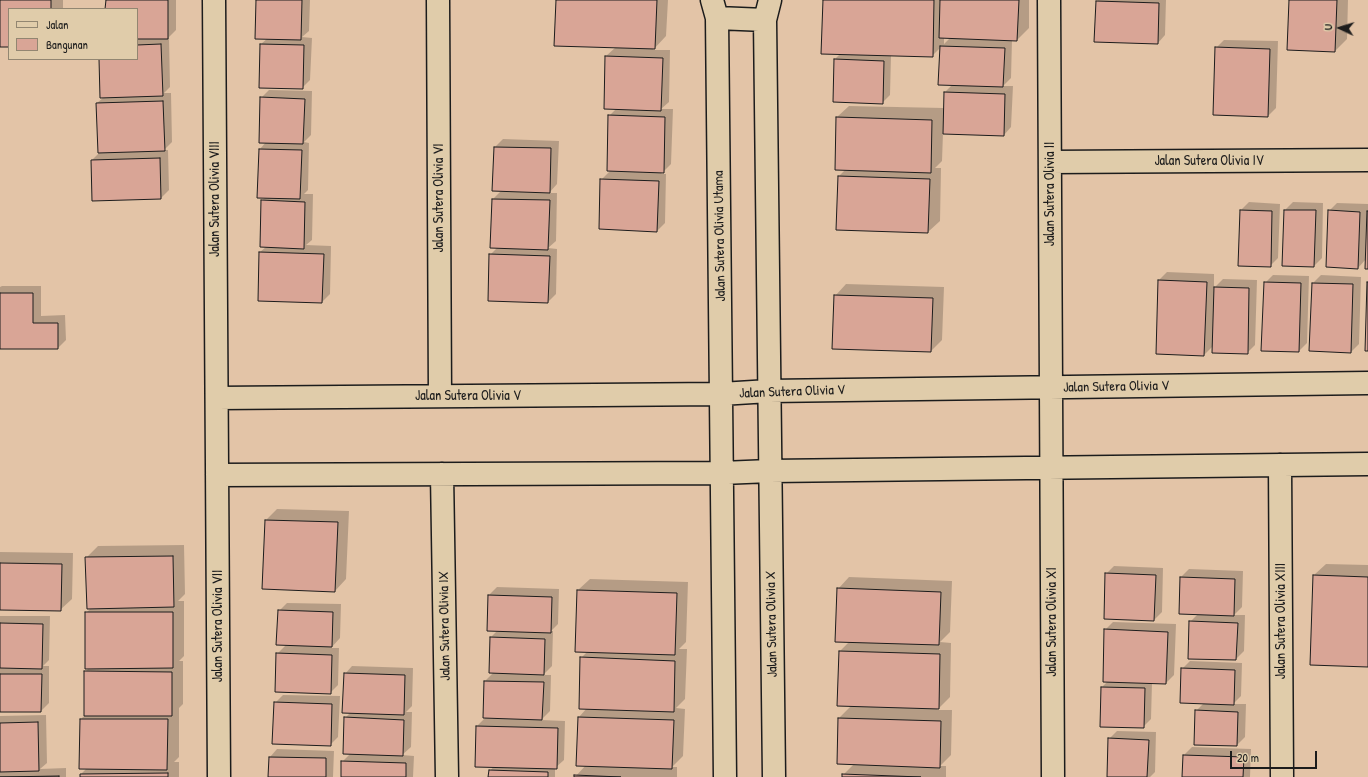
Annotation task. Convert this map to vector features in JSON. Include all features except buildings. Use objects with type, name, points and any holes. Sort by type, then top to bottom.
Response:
[{"type":"street","name":"Jalan Sutera Olivia VIII","points":[[214,0],[217,475]]},
{"type":"street","name":"Jalan Sutera Olivia VI","points":[[438,0],[440,396]]},
{"type":"street","name":"Jalan Sutera Olivia II","points":[[1049,0],[1051,468]]},
{"type":"street","points":[[715,9],[767,10],[770,471]]},
{"type":"street","name":"Jalan Sutera Olivia Utama","points":[[715,9],[722,473]]},
{"type":"street","name":"Jalan Sutera Olivia IV","points":[[1050,162],[1368,160]]},
{"type":"street","name":"Jalan Sutera Olivia V","points":[[217,398],[721,394],[769,391],[1368,383]]},
{"type":"street","points":[[217,475],[722,473],[770,471],[1368,464]]},
{"type":"street","name":"Jalan Sutera Olivia XIII","points":[[1280,465],[1282,777]]},
{"type":"street","name":"Jalan Sutera Olivia XI","points":[[1051,468],[1053,777]]},
{"type":"street","name":"Jalan Sutera Olivia X","points":[[770,471],[774,777]]},
{"type":"street","points":[[722,473],[725,777]]},
{"type":"street","name":"Jalan Sutera Olivia IX","points":[[442,474],[447,777]]},
{"type":"street","name":"Jalan Sutera Olivia VII","points":[[217,475],[219,777]]}]
